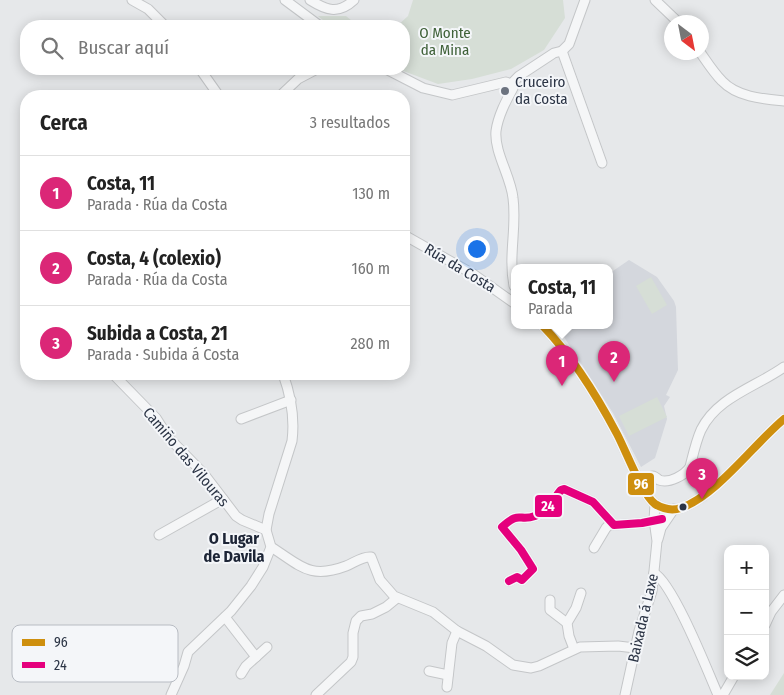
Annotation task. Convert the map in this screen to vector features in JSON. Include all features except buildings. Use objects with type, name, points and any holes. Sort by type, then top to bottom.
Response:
[{"type":"street","points":[[132,0],[142,2],[159,20]]},
{"type":"street","points":[[285,0],[312,20]]},
{"type":"street","points":[[310,0],[322,8],[332,10],[344,8],[354,0]]},
{"type":"street","points":[[511,84],[519,76],[554,53],[562,51],[569,44],[585,0]]},
{"type":"street","points":[[655,0],[672,15]]},
{"type":"street","points":[[562,51],[602,162]]},
{"type":"street","points":[[706,60],[722,82],[734,90],[754,97],[784,101]]},
{"type":"street","points":[[204,75],[216,90]]},
{"type":"street","points":[[286,90],[298,79],[306,75]]},
{"type":"street","points":[[398,75],[423,88],[452,95],[506,82],[511,84]]},
{"type":"street","points":[[511,84],[513,88],[499,120],[496,133],[513,196],[511,264]]},
{"type":"street","name":"Rúa da Costa","points":[[410,238],[473,274],[511,301]]},
{"type":"street","points":[[546,329],[562,347],[592,392],[616,432],[646,492],[659,506],[674,509],[686,506],[697,499],[721,481],[760,440],[784,419]]},
{"type":"street","points":[[640,481],[652,476],[665,480],[687,472],[701,430],[709,417],[720,405],[772,376],[784,366]]},
{"type":"street","name":"Camiño das Vilouras","points":[[119,380],[156,418],[168,437],[204,474],[231,510],[242,520],[266,530]]},
{"type":"street","points":[[178,679],[188,652],[225,617],[251,586],[263,567],[271,547],[266,530],[269,514],[292,441],[294,418],[286,380]]},
{"type":"street","points":[[241,419],[291,400]]},
{"type":"street","points":[[509,580],[517,577],[522,580],[534,569],[502,527],[517,516],[532,517],[539,514],[561,490],[564,489],[592,502],[611,523],[617,526],[659,522],[674,509]]},
{"type":"street","points":[[159,536],[223,499]]},
{"type":"street","name":"Baixada á Laxe","points":[[625,695],[639,631],[652,591],[659,506]]},
{"type":"street","points":[[594,548],[611,523]]},
{"type":"street","points":[[271,547],[299,566],[317,572],[340,568],[364,557],[371,557],[380,580],[397,598],[433,612],[457,632],[486,646],[513,666],[519,668],[540,666],[580,647],[618,646],[635,648]]},
{"type":"street","points":[[654,573],[662,579],[675,600],[718,695]]},
{"type":"street","points":[[574,649],[568,636],[567,623],[576,608],[581,593]]},
{"type":"street","points":[[769,616],[784,594]]},
{"type":"street","points":[[316,695],[351,662],[353,658],[353,633],[359,617],[372,614],[386,607],[397,598]]},
{"type":"street","points":[[550,600],[550,610],[567,623]]},
{"type":"street","points":[[225,617],[256,657]]},
{"type":"street","points":[[447,687],[452,643],[457,632]]},
{"type":"street","points":[[241,674],[246,666],[267,647]]},
{"type":"street","points":[[429,671],[448,675]]},
{"type":"street","points":[[723,695],[732,680]]},
{"type":"street","points":[[171,695],[177,682]]},
{"type":"shaded area","points":[[629,260],[657,277],[674,301],[676,307],[678,370],[666,395],[670,397],[664,406],[667,419],[655,458],[641,467],[613,413],[564,337],[556,329],[613,329],[613,271]]},
{"type":"green space","name":"O Monte da Mina","points":[[413,0],[563,0],[565,18],[544,50],[511,69],[472,79],[438,84],[410,74],[410,20],[404,20],[408,16]]},
{"type":"green space","points":[[318,16],[346,16],[351,20],[323,20]]},
{"type":"green space","points":[[651,277],[667,305],[652,314],[636,286]]},
{"type":"green space","points":[[657,397],[667,417],[629,436],[619,416]]},
{"type":"green space","points":[[784,673],[784,695],[770,695]]},
{"type":"transit line","name":"96","points":[[546,329],[564,350],[583,377],[617,434],[645,491],[650,499],[661,507],[678,509],[708,493],[784,419]]},
{"type":"transit line","name":"24","points":[[509,581],[517,577],[522,580],[533,569],[521,550],[502,527],[513,519],[539,514],[547,508],[561,490],[564,489],[593,502],[614,525],[662,519]]},
{"type":"place","name":"Cruceiro da Costa","points":[[505,91]]},
{"type":"place","name":"Costa, 4 (colexio)","points":[[614,382]]},
{"type":"place","name":"Costa, 11","points":[[562,386]]},
{"type":"place","name":"Subida a Costa, 21","points":[[702,499]]},
{"type":"district","name":"O Lugar de Davila","points":[[234,547]]}]
